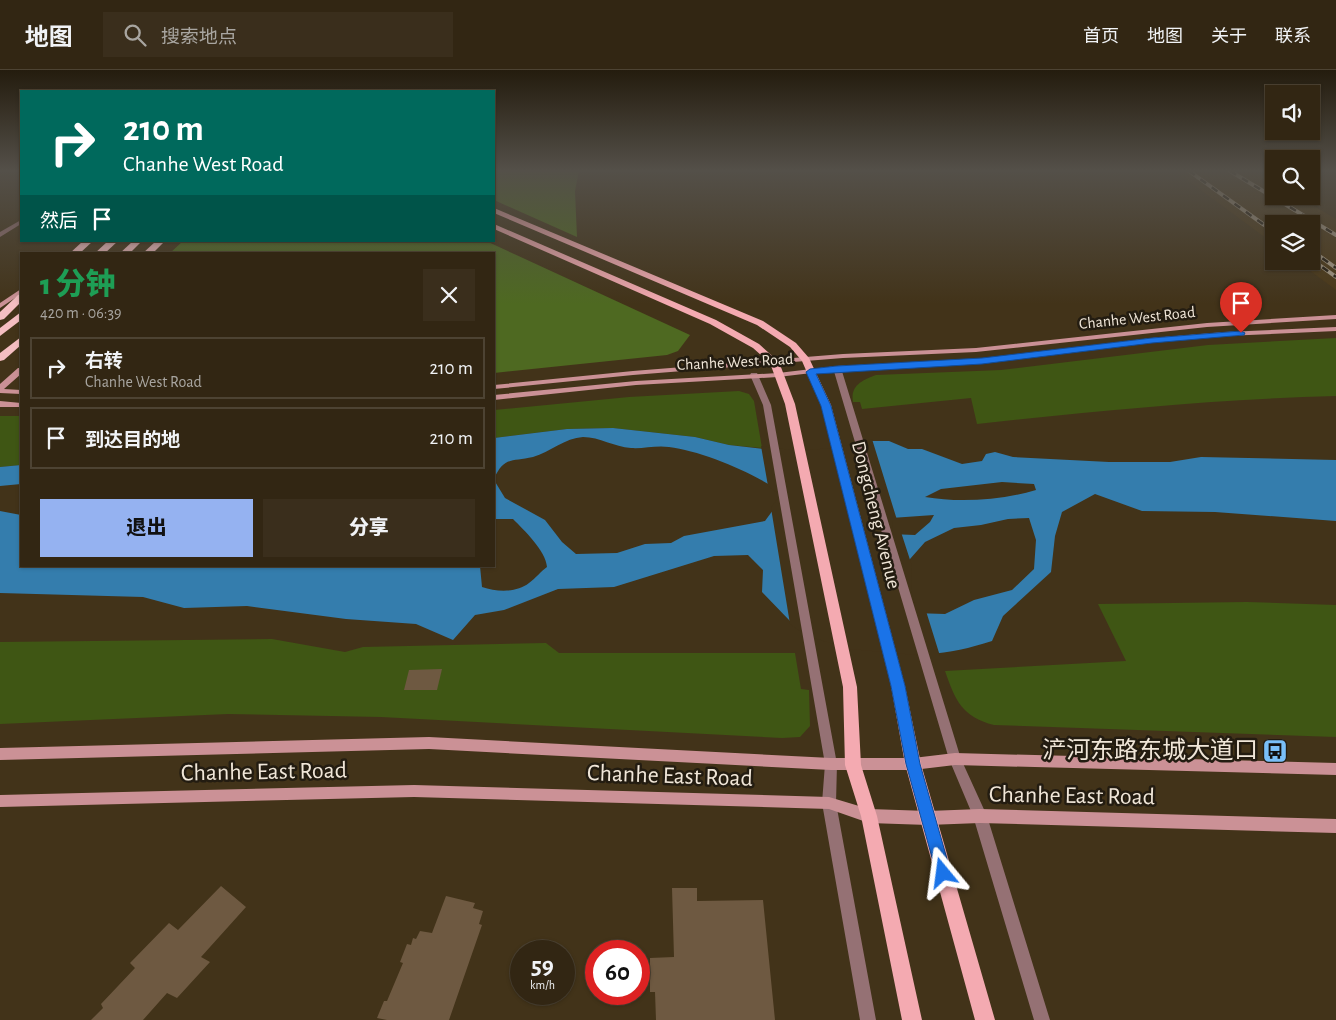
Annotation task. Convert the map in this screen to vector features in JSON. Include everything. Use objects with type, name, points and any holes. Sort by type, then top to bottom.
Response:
[{"type":"highway","points":[[75,252],[88,242]]},
{"type":"highway","points":[[100,252],[113,242]]},
{"type":"highway","points":[[125,252],[137,242]]},
{"type":"highway","points":[[148,252],[160,242]]},
{"type":"highway","points":[[0,317],[20,298]]},
{"type":"highway","points":[[0,333],[20,317]]},
{"type":"highway","points":[[0,358],[18,348]]},
{"type":"highway","points":[[0,366],[18,348]]},
{"type":"main road","name":"Dongcheng Avenue","points":[[507,215],[760,323],[793,345],[806,360],[826,406],[898,686],[913,764],[985,1020]]},
{"type":"main road","points":[[495,226],[713,322],[756,346],[774,362],[790,404],[850,687],[853,764],[869,816],[912,1020]]},
{"type":"main road","points":[[0,306],[20,292]]},
{"type":"main road","name":"Chanhe West Road","points":[[495,387],[842,356],[976,350],[1207,325],[1336,316]]},
{"type":"main road","name":"Chanhe West Road","points":[[495,398],[636,383],[778,375],[837,368],[982,361],[1152,340],[1225,334],[1336,329]]},
{"type":"main road","points":[[0,390],[20,371]]},
{"type":"main road","points":[[0,390],[20,392]]},
{"type":"main road","points":[[0,404],[20,405]]},
{"type":"main road","name":"Chanhe East Road","points":[[0,754],[429,743],[831,764],[913,764],[955,759],[1336,769]]},
{"type":"main road","name":"Chanhe East Road","points":[[0,801],[414,791],[829,803],[869,816],[928,818],[980,816],[1336,826]]},
{"type":"street","points":[[0,234],[20,223]]},
{"type":"street","points":[[837,368],[955,759],[980,816],[1042,1020]]},
{"type":"street","points":[[754,375],[767,406],[831,764],[829,803],[868,1020]]},
{"type":"shaded area","points":[[1235,215],[1265,215],[1265,237]]},
{"type":"shaded area","points":[[1320,215],[1330,215],[1336,219],[1336,290],[1309,270],[1320,270]]},
{"type":"green space","points":[[528,215],[576,215],[577,237]]},
{"type":"green space","points":[[182,242],[488,242],[690,335],[678,351],[667,355],[495,373],[495,252],[171,252]]},
{"type":"green space","points":[[1336,338],[1336,396],[1156,406],[977,424],[971,398],[862,409],[860,402],[853,402],[856,387],[862,381],[876,375],[1001,370],[1208,345]]},
{"type":"green space","points":[[739,391],[749,394],[754,401],[762,448],[729,445],[695,437],[613,428],[567,429],[495,438],[495,410],[629,397]]},
{"type":"green space","points":[[0,416],[20,416],[20,465],[0,467]]},
{"type":"green space","points":[[1247,602],[1336,605],[1336,737],[994,725],[974,717],[961,706],[952,691],[945,671],[1126,661],[1098,604]]},
{"type":"green space","points":[[272,639],[345,652],[363,647],[546,643],[559,653],[795,653],[801,689],[809,690],[810,726],[800,737],[782,738],[381,717],[228,714],[0,724],[0,642]]},
{"type":"water","points":[[613,428],[695,437],[729,445],[799,453],[840,450],[872,441],[889,441],[908,449],[922,449],[962,464],[982,461],[986,454],[995,452],[1013,457],[1109,462],[1170,462],[1201,457],[1336,460],[1336,521],[1215,512],[1142,511],[1095,494],[1062,512],[1055,536],[1051,572],[1003,616],[992,641],[960,650],[927,654],[790,621],[762,592],[763,570],[748,555],[714,556],[614,587],[558,589],[504,610],[475,615],[453,640],[416,624],[346,619],[247,606],[184,608],[143,597],[0,593],[0,511],[20,515],[20,567],[480,567],[482,587],[506,591],[524,586],[547,567],[539,548],[513,519],[495,519],[495,482],[505,498],[545,520],[562,542],[576,554],[617,553],[645,544],[671,543],[684,536],[765,521],[784,495],[760,479],[697,453],[664,447],[625,447],[583,437],[564,442],[533,457],[509,461],[501,467],[495,477],[495,438],[567,429]],"holes":[[[1002,482],[1034,484],[1036,490],[1009,496],[967,500],[925,497],[941,489]],[[934,515],[930,522],[915,535],[889,534],[891,518]],[[1029,518],[1036,540],[1034,569],[1012,590],[974,600],[945,614],[914,613],[908,591],[910,559],[925,542],[954,528],[1008,519]]]},
{"type":"water","points":[[20,465],[20,484],[0,486],[0,467]]},
{"type":"pier","points":[[872,439],[897,520],[893,520],[892,532],[901,532],[912,566],[911,590],[916,611],[926,611],[940,656],[850,649],[807,636],[790,624],[771,508],[780,495],[768,486],[761,446],[800,451],[840,447]]},
{"type":"building","points":[[442,669],[437,690],[404,690],[409,670]]},
{"type":"building","points":[[221,886],[246,907],[201,957],[210,962],[177,998],[167,993],[143,1020],[91,1020],[103,1008],[101,1004],[135,968],[130,963],[169,923],[178,930]]},
{"type":"building","points":[[672,888],[697,888],[697,901],[763,900],[775,1020],[656,1020],[655,992],[650,992],[650,958],[674,957]]},
{"type":"building","points":[[446,896],[475,903],[473,908],[483,911],[479,924],[482,925],[449,1020],[387,1020],[377,1018],[384,1001],[387,1001],[403,963],[400,962],[407,944],[411,945],[413,938],[416,939],[420,931],[432,933]]},
{"type":"railway","points":[[1251,215],[1265,226]]},
{"type":"railway","points":[[1303,215],[1336,235]]},
{"type":"railway","points":[[1320,256],[1336,268]]},
{"type":"railway","points":[[1320,265],[1336,277]]},
{"type":"place","name":"浐河东路东城大道口","points":[[1275,751]]},
{"type":"route","points":[[943,873],[913,764],[898,686],[826,406],[810,372],[837,368],[982,361],[1055,354],[1152,340],[1241,333]]}]
